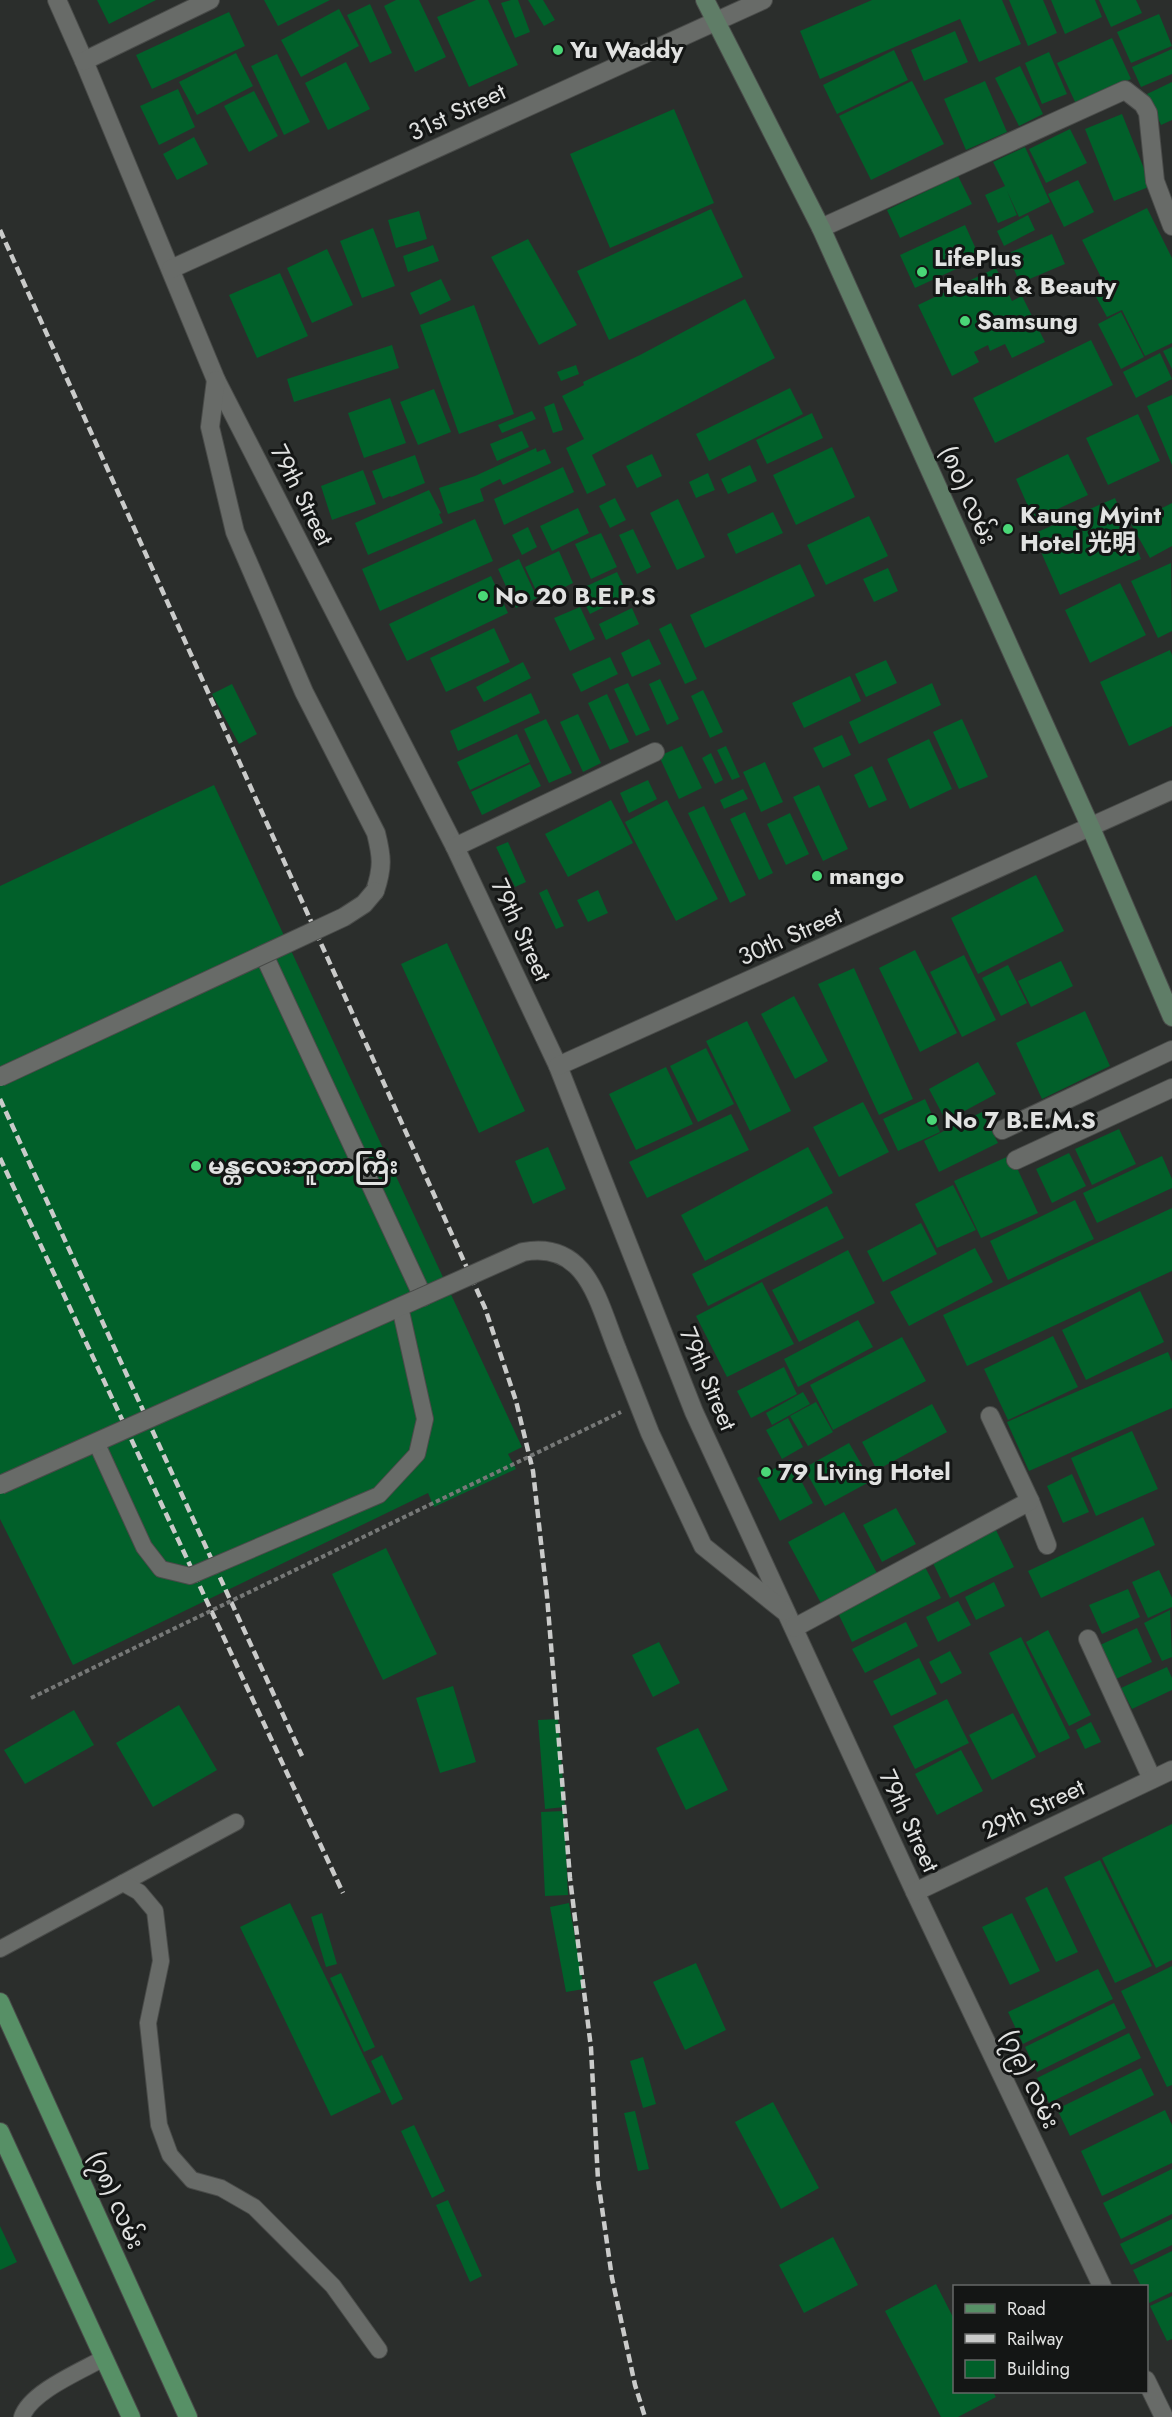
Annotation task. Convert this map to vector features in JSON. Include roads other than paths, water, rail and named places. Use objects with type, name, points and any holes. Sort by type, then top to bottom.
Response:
[{"type":"main road","name":"(၈၀) လမ်း","points":[[705,0],[821,228],[1091,828],[1172,1017]]},
{"type":"main road","name":"(၇၈) လမ်း","points":[[0,2002],[188,2417]]},
{"type":"main road","points":[[0,2132],[7,2163],[131,2417]]},
{"type":"street","name":"79th Street","points":[[57,0],[216,380],[455,847],[558,1066],[694,1412],[915,1892]]},
{"type":"street","points":[[84,61],[210,0]]},
{"type":"street","name":"31st Street","points":[[171,268],[763,0]]},
{"type":"street","points":[[821,228],[1125,90],[1143,104],[1148,113],[1155,181],[1172,226]]},
{"type":"street","points":[[0,1077],[344,916],[364,904],[375,891],[382,872],[382,855],[376,833],[304,692],[236,532],[210,427],[216,380]]},
{"type":"street","points":[[455,847],[655,752]]},
{"type":"street","name":"30th Street","points":[[558,1066],[1172,790]]},
{"type":"street","points":[[264,955],[423,1297]]},
{"type":"street","points":[[1002,1130],[1172,1050]]},
{"type":"street","points":[[1016,1160],[1172,1088]]},
{"type":"street","points":[[0,1485],[523,1252],[540,1248],[558,1252],[572,1259],[583,1272],[651,1433],[703,1546],[791,1621],[1030,1501]]},
{"type":"street","points":[[990,1416],[1030,1501],[1047,1545]]},
{"type":"street","points":[[1088,1639],[1152,1779]]},
{"type":"street","name":"29th Street","points":[[915,1892],[1172,1770]]},
{"type":"street","name":"(၇၉) လမ်း","points":[[915,1892],[1102,2285]]},
{"type":"street","points":[[1148,2384],[1164,2417]]},
{"type":"lane","points":[[96,1442],[144,1546],[161,1569],[190,1576],[379,1495],[417,1454],[425,1419],[400,1307]]},
{"type":"lane","points":[[0,1949],[236,1822]]},
{"type":"lane","points":[[123,1883],[139,1892],[155,1911],[161,1961],[148,2023],[159,2125],[170,2155],[192,2180],[221,2188],[254,2207],[333,2286],[379,2350]]},
{"type":"lane","points":[[22,2417],[23,2412],[39,2395],[104,2358]]},
{"type":"railway","points":[[0,230],[485,1308],[516,1401],[533,1471],[547,1596],[570,1878],[591,2048],[598,2180],[612,2278],[635,2385],[645,2417]]},
{"type":"railway","points":[[0,1099],[302,1756]]},
{"type":"railway","points":[[0,1158],[343,1893]]},
{"type":"place","name":"Yu Waddy","points":[[558,50]]},
{"type":"place","name":"LifePlus Health & Beauty","points":[[922,272]]},
{"type":"place","name":"Samsung","points":[[965,321]]},
{"type":"place","name":"Kaung Myint Hotel 光明","points":[[1008,529]]},
{"type":"place","name":"No 20 B.E.P.S","points":[[483,596]]},
{"type":"place","name":"mango","points":[[817,876]]},
{"type":"place","name":"No 7 B.E.M.S","points":[[932,1120]]},
{"type":"place","name":"မန္တလေးဘူတာကြီး","points":[[196,1166]]},
{"type":"place","name":"79 Living Hotel","points":[[766,1472]]}]
